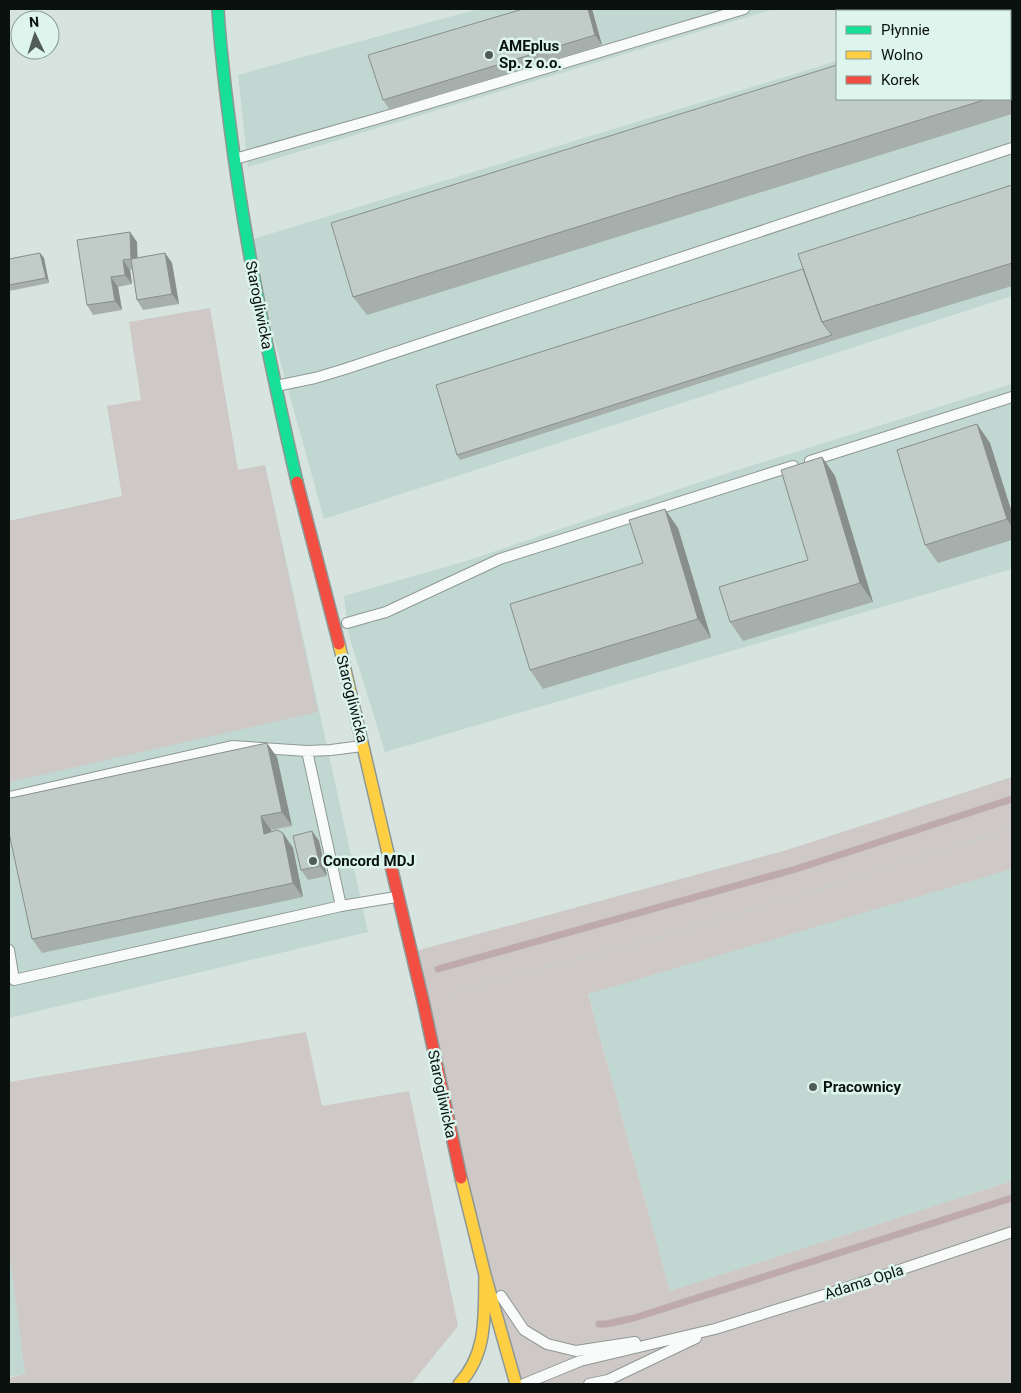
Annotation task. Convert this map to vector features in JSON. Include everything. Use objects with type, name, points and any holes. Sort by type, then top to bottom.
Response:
[{"type":"street","name":"Starogliwicka","points":[[218,9],[220,46],[238,190],[256,294],[275,386],[399,897],[465,1197],[516,1384]]},
{"type":"street","points":[[459,1384],[474,1366],[482,1344],[485,1275]]},
{"type":"lane","points":[[234,159],[376,119],[744,9]]},
{"type":"lane","points":[[275,386],[315,378],[345,369],[1012,148]]},
{"type":"lane","points":[[347,623],[386,612],[500,559],[1012,397]]},
{"type":"lane","points":[[9,797],[232,746],[331,750],[363,745]]},
{"type":"lane","points":[[307,750],[341,906]]},
{"type":"lane","points":[[9,950],[14,980],[341,906],[399,897]]},
{"type":"lane","name":"Adama Opla","points":[[715,1329],[840,1290],[1012,1232]]},
{"type":"lane","points":[[485,1275],[524,1330],[547,1344],[576,1352],[715,1329]]},
{"type":"lane","points":[[589,1384],[606,1382],[715,1329]]},
{"type":"lane","points":[[524,1384],[580,1362],[715,1329]]},
{"type":"path","points":[[423,1001],[683,931],[1012,828]]},
{"type":"shaded area","points":[[478,9],[774,9],[248,167],[238,75]]},
{"type":"shaded area","points":[[1012,9],[1012,296],[324,519],[247,241],[836,61],[836,100],[1011,100],[1011,10],[1006,10]]},
{"type":"shaded area","points":[[210,308],[238,470],[265,465],[318,712],[9,782],[9,521],[122,496],[107,406],[141,400],[129,322]]},
{"type":"shaded area","points":[[1012,384],[1012,569],[385,752],[348,632],[344,596],[463,562],[703,481]]},
{"type":"shaded area","points":[[265,465],[368,932],[9,1018],[9,521]]},
{"type":"shaded area","points":[[1012,777],[1012,869],[588,994],[670,1291],[1012,1181],[1012,1384],[516,1384],[412,952],[787,850]]},
{"type":"shaded area","name":"Pracownicy","points":[[1012,869],[1012,1181],[670,1291],[588,993]]},
{"type":"shaded area","points":[[306,1032],[322,1106],[409,1091],[458,1326],[411,1384],[9,1384],[9,1378],[25,1374],[9,1250],[9,1082]]},
{"type":"shaded area","points":[[9,1250],[25,1374],[9,1377]]},
{"type":"building","name":"AMEplus Sp. z o.o.","points":[[523,9],[588,9],[595,35],[383,100],[368,55]]},
{"type":"building","points":[[1011,10],[1012,10],[1011,92]]},
{"type":"building","points":[[836,65],[836,100],[984,100],[353,297],[331,223]]},
{"type":"building","points":[[1012,185],[1012,263],[822,322],[798,254]]},
{"type":"building","points":[[130,232],[131,259],[123,260],[125,275],[111,277],[115,301],[87,305],[77,240]]},
{"type":"building","points":[[40,253],[46,278],[9,285],[9,259]]},
{"type":"building","points":[[165,253],[172,294],[137,300],[131,259]]},
{"type":"building","points":[[803,269],[822,322],[832,335],[457,455],[436,385]]},
{"type":"building","points":[[977,424],[1007,519],[925,545],[897,450]]},
{"type":"building","points":[[822,457],[860,583],[730,622],[719,587],[808,560],[781,470]]},
{"type":"building","points":[[665,509],[698,619],[530,670],[510,604],[643,563],[629,520]]},
{"type":"building","points":[[267,743],[282,812],[261,816],[264,834],[277,830],[283,833],[293,883],[32,939],[9,833],[9,797]]},
{"type":"building","points":[[312,831],[320,866],[301,870],[293,836]]},
{"type":"waterway","points":[[438,969],[796,869],[1012,799]]},
{"type":"waterway","points":[[599,1324],[634,1318],[1012,1198]]},
{"type":"traffic: fast","points":[[218,9],[226,97],[243,216],[268,349],[297,482]]},
{"type":"traffic: slow","points":[[339,644],[391,866]]},
{"type":"traffic: slow","points":[[461,1178],[485,1275],[516,1384]]},
{"type":"traffic: slow","points":[[459,1384],[475,1360],[480,1346],[484,1319],[485,1275]]},
{"type":"traffic: jam","points":[[297,482],[339,644]]},
{"type":"traffic: jam","points":[[391,866],[423,1001],[461,1178]]},
{"type":"place","name":"AMEplus Sp. z o.o.","points":[[489,55]]},
{"type":"place","name":"Concord MDJ","points":[[313,861]]},
{"type":"place","name":"Pracownicy","points":[[813,1087]]}]
